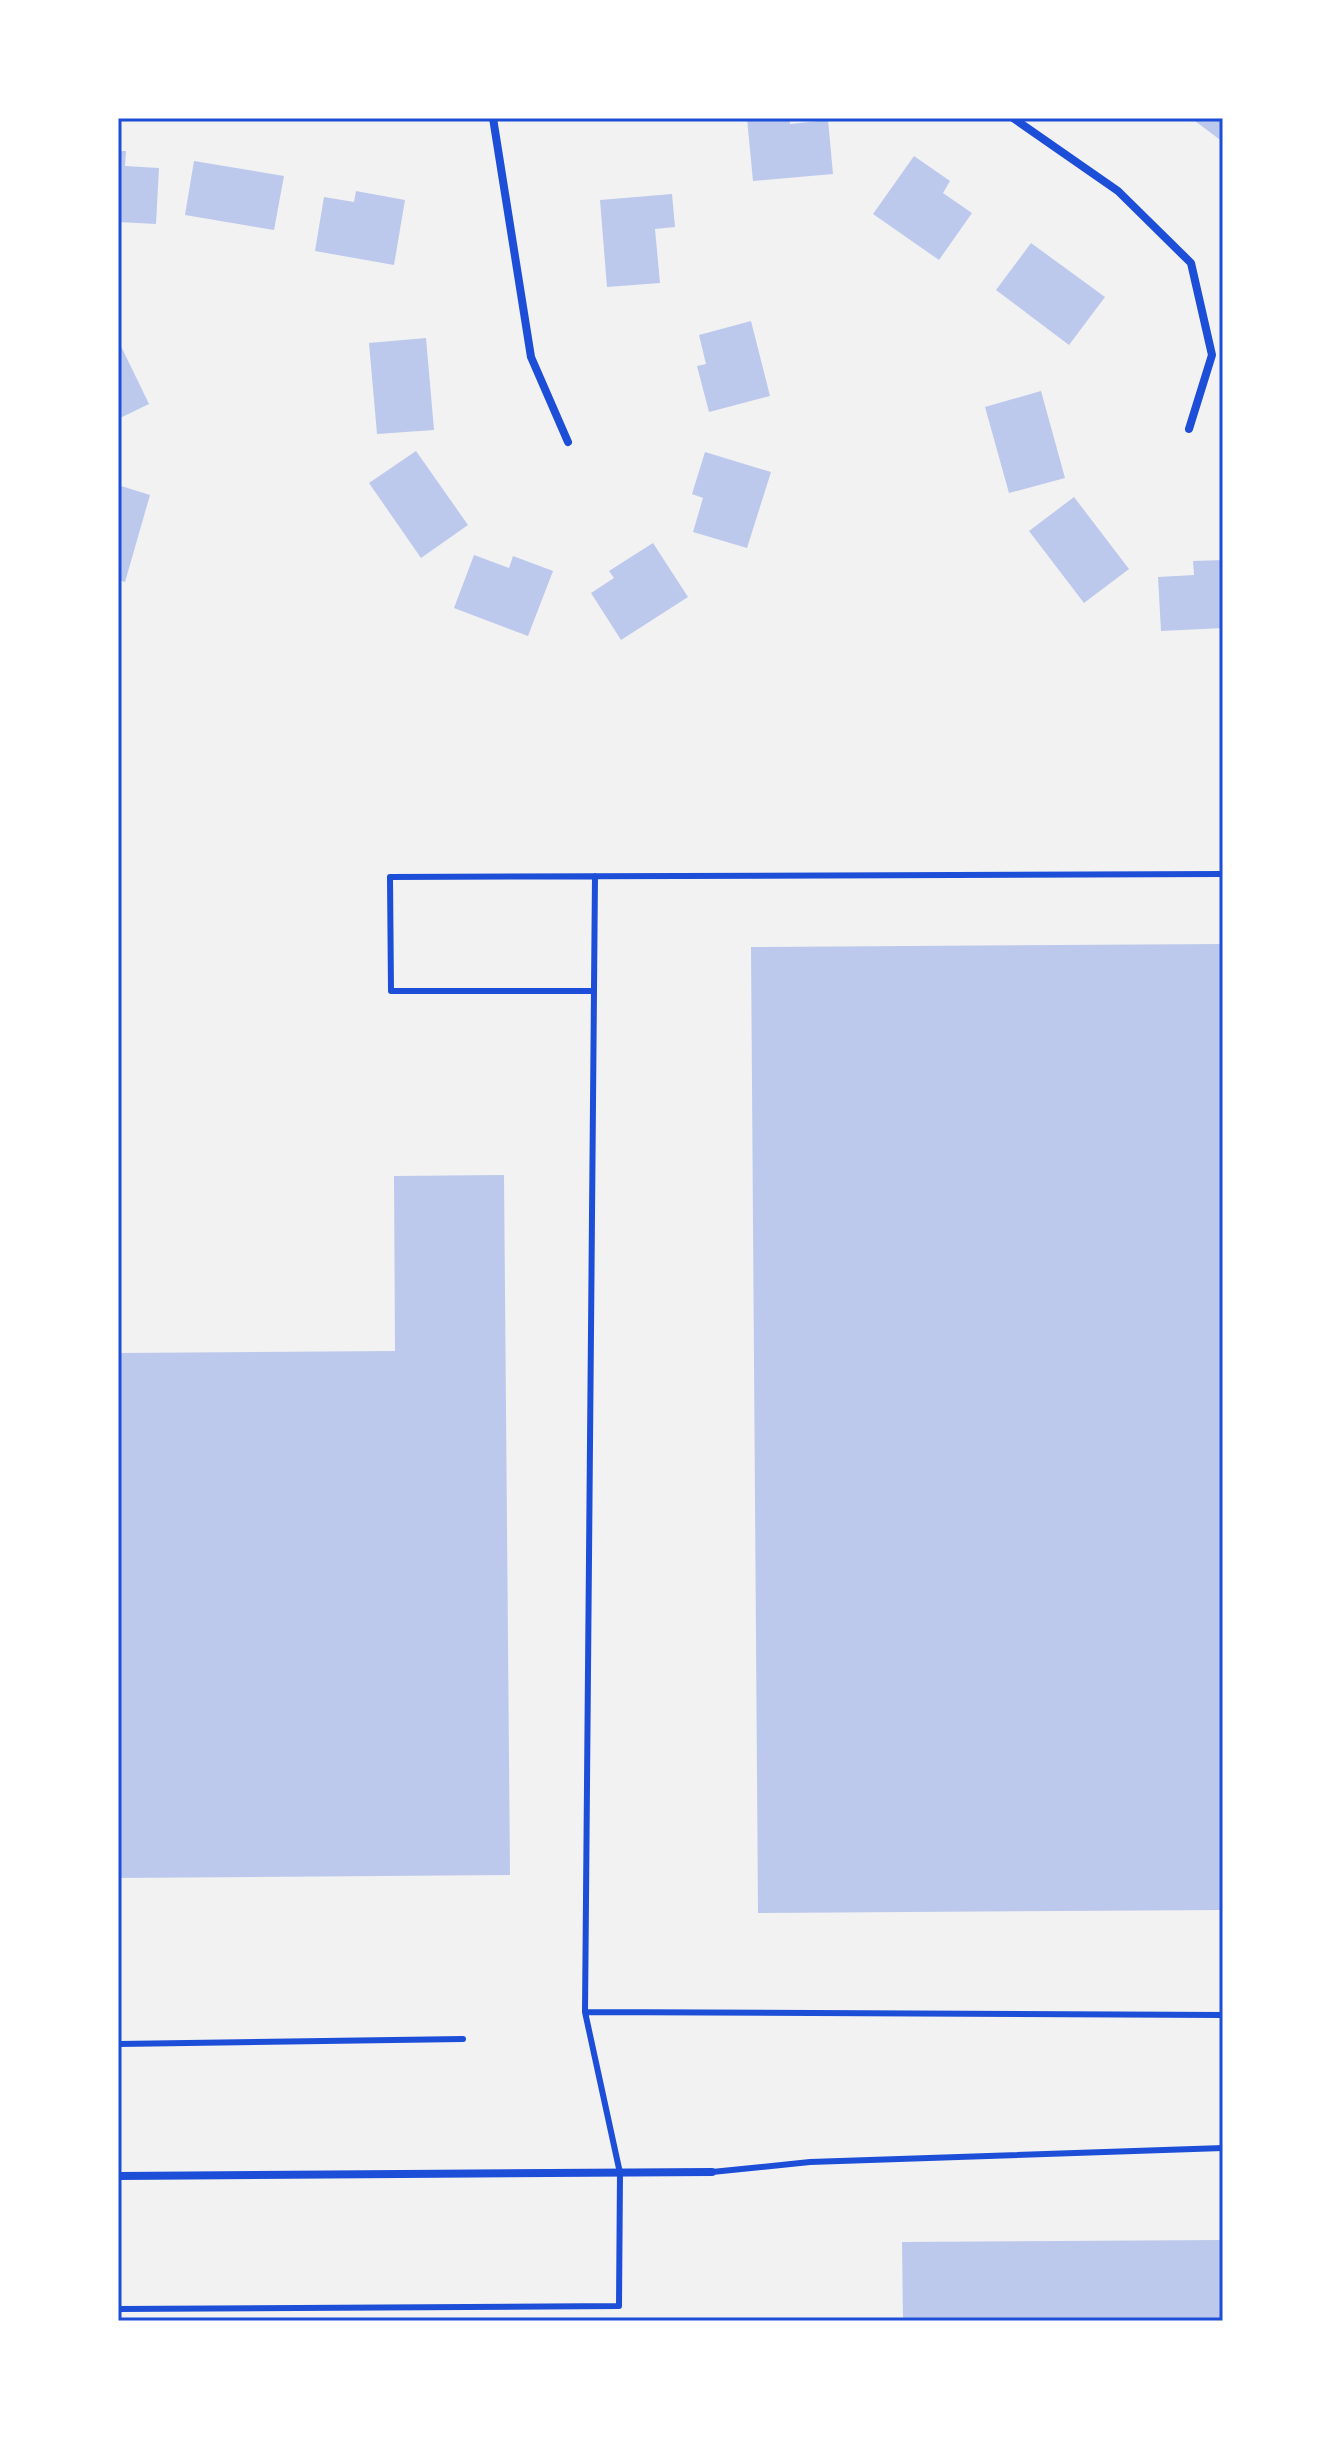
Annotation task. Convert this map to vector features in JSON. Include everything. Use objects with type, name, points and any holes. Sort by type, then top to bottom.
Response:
[{"type":"street","points":[[493,118],[531,357],[568,442]]},
{"type":"street","points":[[1013,118],[1118,191],[1191,263],[1212,355],[1189,429]]},
{"type":"street","points":[[118,2176],[712,2172]]},
{"type":"lane","points":[[594,991],[391,991],[390,877],[1223,874]]},
{"type":"lane","points":[[118,2309],[619,2306],[620,2173],[585,2012],[595,876]]},
{"type":"lane","points":[[585,2012],[1223,2015]]},
{"type":"lane","points":[[118,2044],[463,2039]]},
{"type":"lane","points":[[712,2172],[810,2162],[1223,2148]]},
{"type":"building","points":[[747,118],[789,118],[790,124],[828,120],[833,174],[753,181]]},
{"type":"building","points":[[1191,118],[1223,118],[1223,142]]},
{"type":"building","points":[[118,151],[126,151],[125,166],[159,168],[156,224],[118,222]]},
{"type":"building","points":[[914,156],[950,181],[943,193],[972,213],[939,260],[873,214]]},
{"type":"building","points":[[194,161],[284,176],[274,230],[185,215]]},
{"type":"building","points":[[356,191],[405,200],[394,265],[315,251],[324,197],[354,202]]},
{"type":"building","points":[[672,194],[675,227],[655,229],[660,283],[607,287],[600,200]]},
{"type":"building","points":[[1031,243],[1105,297],[1069,345],[996,290]]},
{"type":"building","points":[[751,321],[770,396],[709,412],[697,366],[706,364],[699,335]]},
{"type":"building","points":[[426,338],[434,430],[377,434],[369,343]]},
{"type":"building","points":[[118,340],[149,404],[118,419]]},
{"type":"building","points":[[1041,391],[1065,478],[1009,493],[985,407]]},
{"type":"building","points":[[416,451],[468,525],[421,558],[369,483]]},
{"type":"building","points":[[705,452],[771,472],[747,548],[693,532],[703,498],[692,494]]},
{"type":"building","points":[[118,485],[150,495],[125,582],[118,580]]},
{"type":"building","points":[[1074,497],[1129,569],[1084,603],[1029,531]]},
{"type":"building","points":[[653,543],[688,597],[621,640],[591,593],[614,578],[609,571]]},
{"type":"building","points":[[474,555],[509,568],[513,556],[553,571],[528,636],[454,608]]},
{"type":"building","points":[[1223,560],[1223,628],[1161,631],[1158,577],[1194,575],[1193,561]]},
{"type":"building","points":[[1223,944],[1223,1910],[758,1913],[751,947]]},
{"type":"building","points":[[504,1175],[510,1875],[118,1878],[118,1353],[395,1351],[394,1176]]},
{"type":"building","points":[[1223,2240],[1223,2321],[903,2321],[902,2242]]}]
